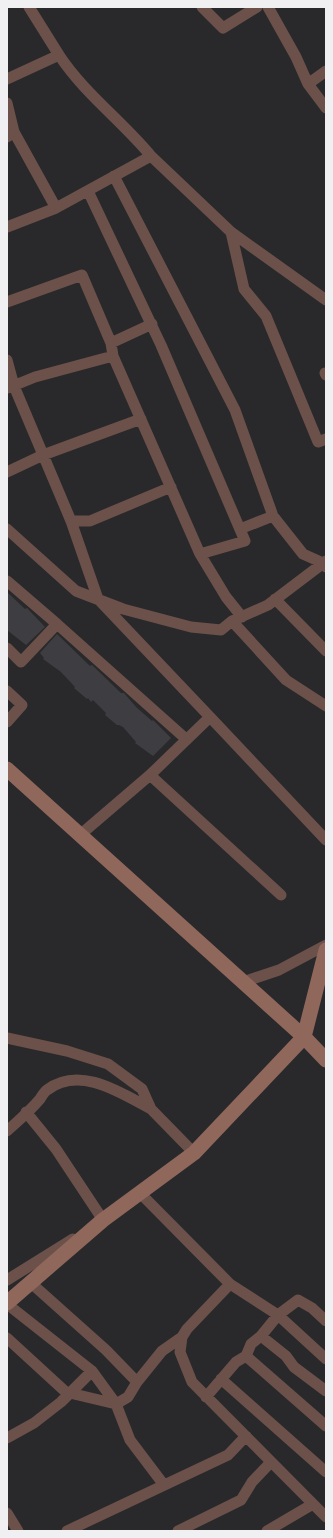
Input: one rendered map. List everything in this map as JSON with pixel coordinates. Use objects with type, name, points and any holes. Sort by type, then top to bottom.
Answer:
[{"type":"street","points":[[29,7],[72,74],[133,135],[151,156],[231,232],[326,300]]},
{"type":"street","points":[[202,7],[224,28],[257,7]]},
{"type":"street","points":[[268,7],[296,57],[308,84],[326,108]]},
{"type":"street","points":[[7,79],[59,55]]},
{"type":"street","points":[[308,84],[326,71]]},
{"type":"street","points":[[7,103],[11,134],[56,208]]},
{"type":"street","points":[[7,227],[56,208],[151,156]]},
{"type":"street","points":[[114,176],[235,410],[273,516],[303,554],[325,564]]},
{"type":"street","points":[[88,191],[152,324],[245,541],[200,554]]},
{"type":"street","points":[[231,232],[244,289],[266,316],[318,442],[326,439]]},
{"type":"street","points":[[7,302],[82,275],[111,343],[113,356],[200,554],[226,597],[237,619],[286,680],[326,706]]},
{"type":"street","points":[[111,343],[152,324]]},
{"type":"street","points":[[10,387],[35,377],[113,356]]},
{"type":"street","points":[[7,360],[10,387],[43,455],[71,521],[98,599],[326,840]]},
{"type":"street","points":[[7,472],[43,455],[141,419]]},
{"type":"street","points":[[71,521],[90,521],[171,487]]},
{"type":"street","points":[[240,528],[273,516]]},
{"type":"street","points":[[7,529],[76,590],[124,609],[190,627],[221,630],[237,619],[268,606],[275,599],[325,564]]},
{"type":"street","points":[[7,582],[57,624],[186,739]]},
{"type":"street","points":[[275,599],[326,651]]},
{"type":"street","points":[[7,648],[22,662],[57,624]]},
{"type":"street","points":[[7,691],[22,705],[7,722]]},
{"type":"street","points":[[80,835],[150,775],[210,717]]},
{"type":"street","points":[[7,769],[304,1037],[326,1060]]},
{"type":"street","points":[[150,775],[281,895]]},
{"type":"street","points":[[242,982],[280,970],[326,945]]},
{"type":"street","points":[[7,1280],[103,1220],[194,1153],[304,1037],[326,950]]},
{"type":"street","points":[[7,1038],[67,1051],[108,1064],[142,1089],[151,1109]]},
{"type":"street","points":[[7,1131],[46,1090],[63,1081],[83,1081],[103,1084],[151,1109],[194,1153]]},
{"type":"street","points":[[26,1112],[56,1149],[103,1220]]},
{"type":"street","points":[[140,1193],[230,1284],[278,1315],[326,1358]]},
{"type":"street","points":[[103,1220],[7,1304],[92,1372],[116,1404],[130,1440],[164,1485]]},
{"type":"street","points":[[31,1283],[106,1350],[137,1382]]},
{"type":"street","points":[[7,1338],[71,1394],[116,1404],[128,1397],[137,1382],[162,1351],[182,1337],[187,1329],[230,1284]]},
{"type":"street","points":[[206,1397],[236,1362],[246,1356],[251,1344],[261,1336],[278,1315],[298,1300],[312,1308],[326,1321]]},
{"type":"street","points":[[261,1336],[286,1356],[294,1367],[326,1391]]},
{"type":"street","points":[[182,1337],[180,1352],[192,1382],[326,1517]]},
{"type":"street","points":[[246,1356],[326,1426]]},
{"type":"street","points":[[7,1438],[34,1423],[71,1394],[92,1372]]},
{"type":"street","points":[[221,1379],[326,1472]]},
{"type":"street","points":[[67,1531],[228,1455],[246,1436]]},
{"type":"street","points":[[178,1531],[241,1500],[252,1482],[271,1462]]},
{"type":"street","points":[[267,1531],[313,1504]]},
{"type":"street","points":[[7,1513],[18,1531]]},
{"type":"building","points":[[7,592],[25,609],[27,608],[45,627],[26,645],[7,630]]},
{"type":"building","points":[[57,634],[90,666],[92,665],[121,693],[124,693],[136,707],[152,721],[153,720],[171,738],[153,756],[135,743],[136,742],[123,727],[117,725],[105,715],[106,713],[93,700],[91,702],[88,698],[87,699],[74,688],[75,687],[61,672],[43,659],[44,658],[40,653]]}]
